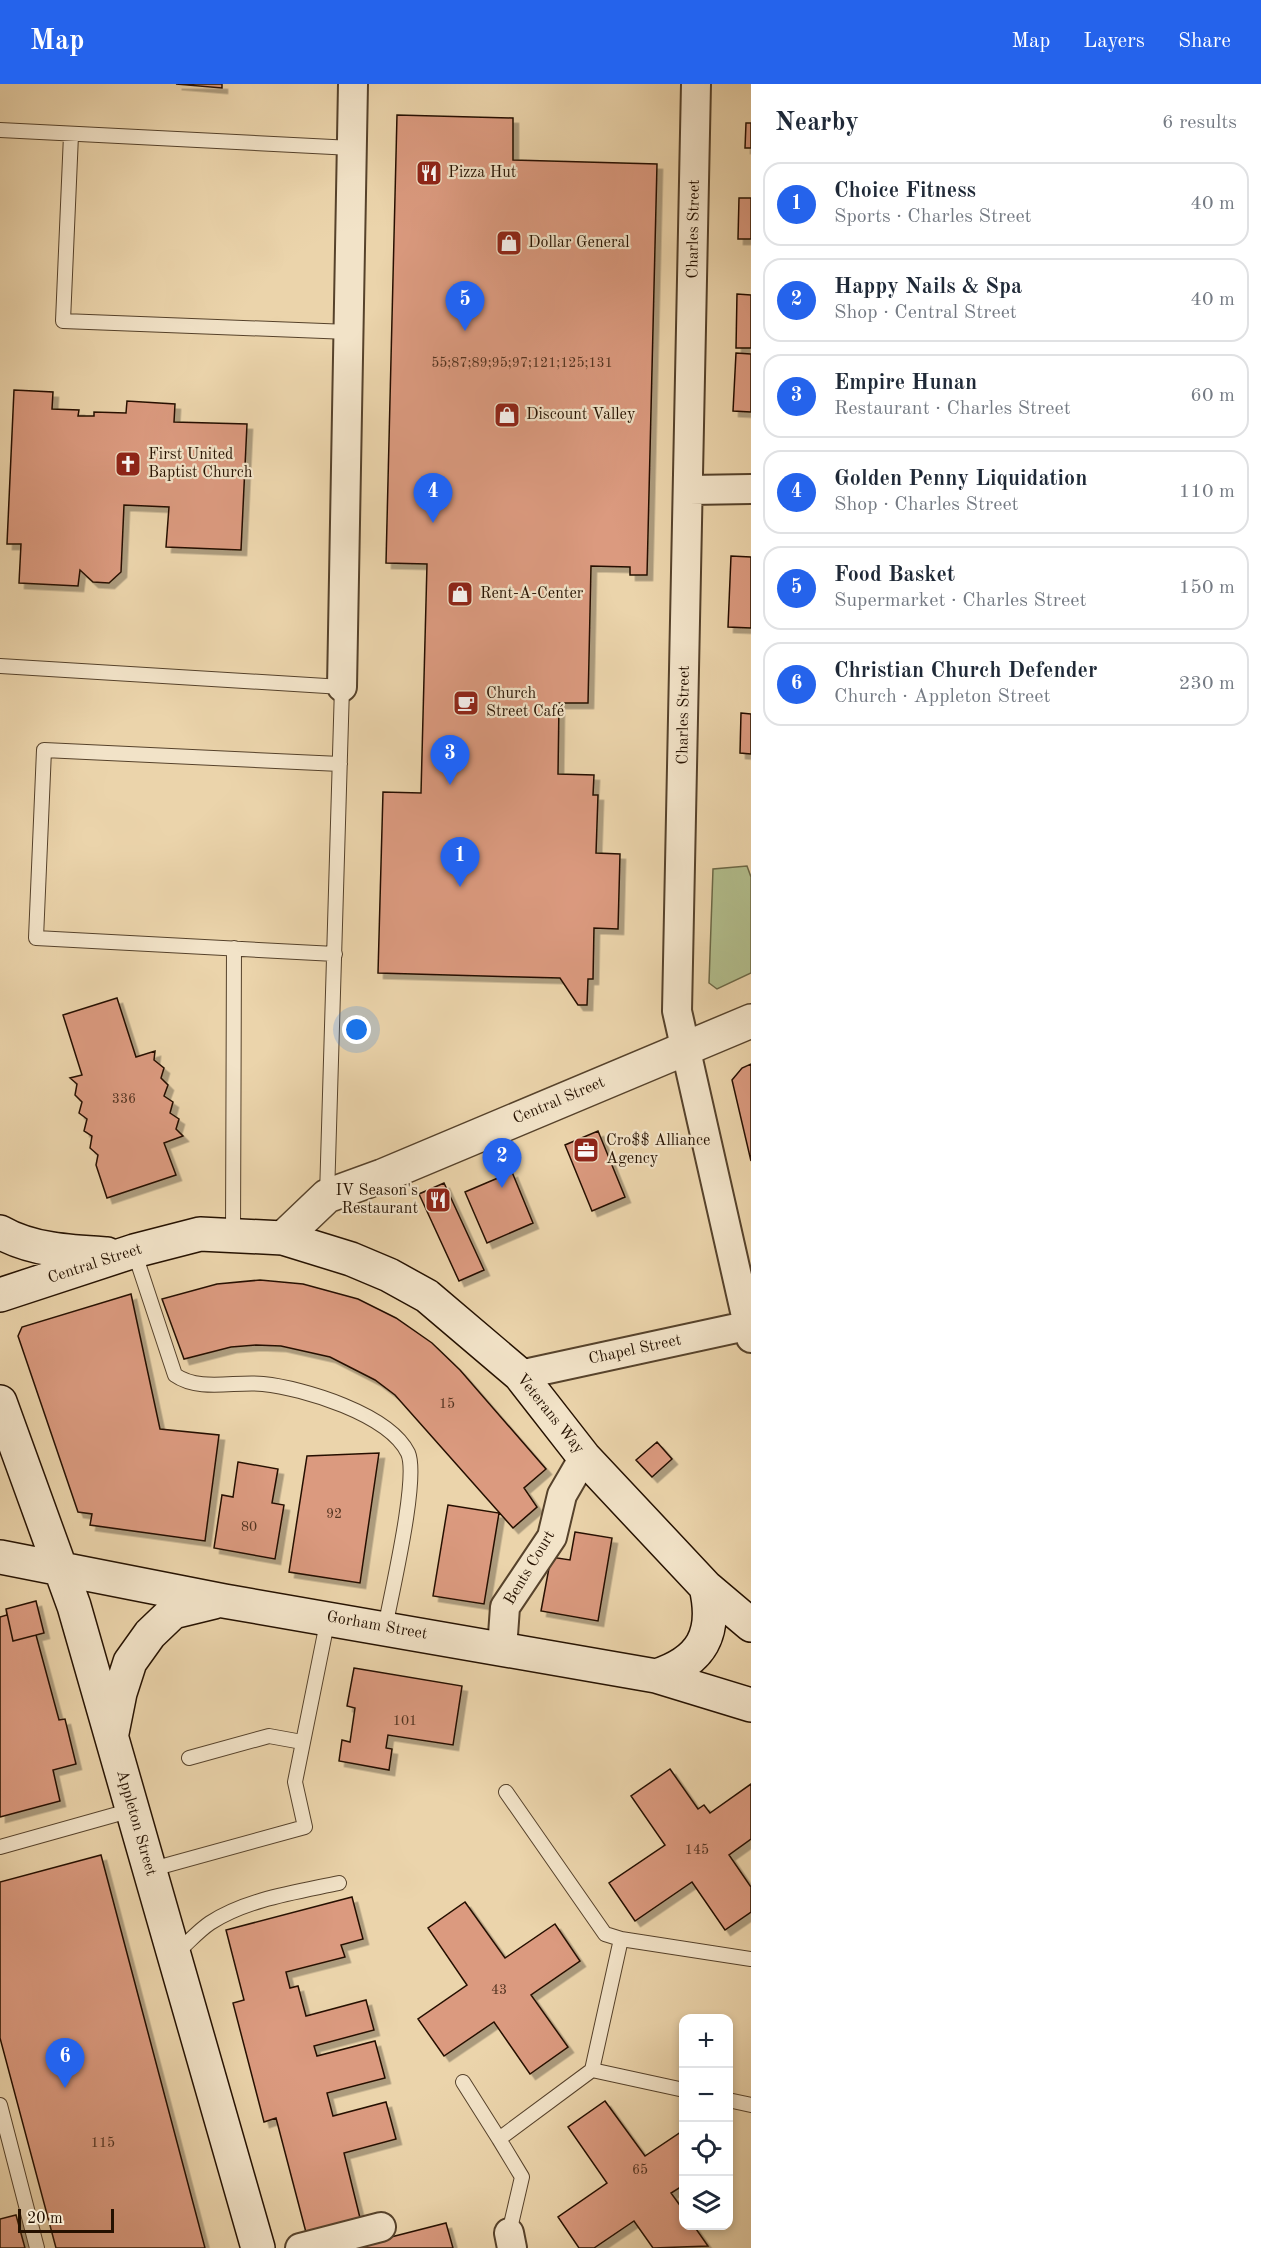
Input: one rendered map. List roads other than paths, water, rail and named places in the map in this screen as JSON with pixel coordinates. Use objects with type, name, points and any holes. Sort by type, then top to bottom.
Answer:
[{"type":"main road","name":"Central Street","points":[[0,1295],[129,1253],[200,1234],[283,1238],[327,1196],[382,1176],[751,1021]]},
{"type":"main road","points":[[0,1232],[15,1240],[67,1251],[129,1253]]},
{"type":"main road","name":"Veterans Way","points":[[283,1238],[351,1258],[427,1296],[520,1375],[584,1457],[706,1587],[751,1624]]},
{"type":"main road","name":"Appleton Street","points":[[0,1402],[63,1571],[258,2248]]},
{"type":"main road","name":"Gorham Street","points":[[0,1557],[225,1601],[656,1676],[751,1705]]},
{"type":"main road","points":[[656,1676],[678,1669],[696,1654],[707,1633],[711,1610],[706,1587]]},
{"type":"main road","points":[[111,1738],[120,1693],[130,1662],[150,1634],[173,1612],[196,1605],[225,1601]]},
{"type":"street","points":[[342,687],[353,84]]},
{"type":"street","name":"Charles Street","points":[[696,84],[690,490],[677,1011],[750,1330]]},
{"type":"street","points":[[690,490],[751,489]]},
{"type":"street","name":"Chapel Street","points":[[520,1375],[750,1330]]},
{"type":"street","name":"Bents Court","points":[[502,1649],[505,1607],[552,1537],[562,1495],[584,1457]]},
{"type":"street","points":[[300,2248],[381,2227]]},
{"type":"lane","points":[[0,130],[352,148]]},
{"type":"lane","points":[[71,135],[63,321],[349,332]]},
{"type":"lane","points":[[0,666],[342,687],[327,1196]]},
{"type":"lane","points":[[335,954],[36,938],[44,750],[340,764]]},
{"type":"lane","points":[[233,1234],[234,948]]},
{"type":"lane","points":[[129,1253],[175,1375],[187,1383],[263,1384],[298,1390],[342,1405],[376,1422],[397,1438],[408,1454],[411,1482],[385,1628]]},
{"type":"lane","points":[[149,1870],[305,1827],[295,1782],[328,1618]]},
{"type":"lane","points":[[189,1758],[269,1736],[302,1742]]},
{"type":"lane","points":[[506,1792],[605,1934],[621,1939],[751,1959]]},
{"type":"lane","points":[[0,1847],[132,1810]]},
{"type":"lane","points":[[174,1955],[209,1924],[230,1912],[285,1895],[339,1883]]},
{"type":"lane","points":[[499,2139],[592,2070],[621,1939]]},
{"type":"lane","points":[[592,2070],[679,2089]]},
{"type":"lane","points":[[463,2082],[522,2177],[511,2241]]},
{"type":"lane","points":[[733,2101],[751,2105]]},
{"type":"lane","points":[[0,2105],[37,2248]]},
{"type":"place","name":"Pizza Hut","points":[[429,173]]},
{"type":"place","name":"Dollar General","points":[[509,243]]},
{"type":"place","name":"Food Basket","points":[[465,331]]},
{"type":"place","name":"Discount Valley","points":[[507,415]]},
{"type":"place","name":"First United Baptist Church","points":[[128,464]]},
{"type":"place","name":"Golden Penny Liquidation","points":[[433,523]]},
{"type":"place","name":"Rent-A-Center","points":[[460,594]]},
{"type":"place","name":"Church Street Café","points":[[466,703]]},
{"type":"place","name":"Empire Hunan","points":[[450,785]]},
{"type":"place","name":"Choice Fitness","points":[[460,887]]},
{"type":"place","name":"Cro$$ Alliance Agency","points":[[586,1150]]},
{"type":"place","name":"Happy Nails & Spa","points":[[502,1188]]},
{"type":"place","name":"IV Season's Restaurant","points":[[438,1200]]},
{"type":"place","name":"Christian Church Defender","points":[[65,2088]]}]
